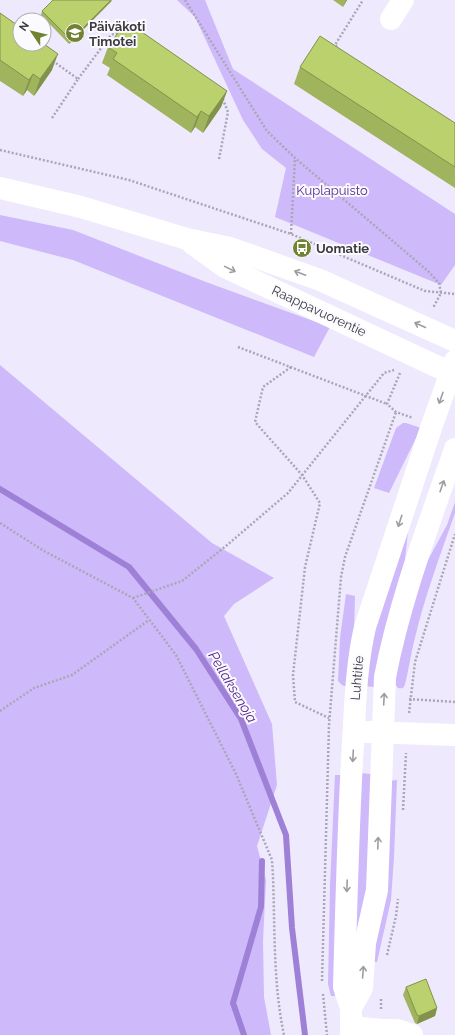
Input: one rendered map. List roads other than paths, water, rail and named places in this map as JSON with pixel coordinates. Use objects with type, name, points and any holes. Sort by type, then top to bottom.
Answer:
[{"type":"street","points":[[391,19],[403,0]]},
{"type":"street","name":"Raappavuorentie","points":[[0,188],[81,207],[187,239],[230,248],[293,270],[327,284],[455,341]]},
{"type":"street","name":"Raappavuorentie","points":[[187,239],[225,266],[453,370]]},
{"type":"street","name":"Luhtitie","points":[[351,1024],[344,987],[356,674],[359,652],[365,627],[453,370]]},
{"type":"street","points":[[412,1035],[397,1030],[381,1030],[351,1024],[362,988],[365,943],[377,890],[385,677],[391,646],[411,576],[455,449]]},
{"type":"street","points":[[354,732],[455,735]]},
{"type":"waterway","name":"Pellaksenoja","points":[[0,489],[129,567],[196,649],[241,719],[286,835],[292,928],[305,1035]]},
{"type":"waterway","name":"Pellaksenoja","points":[[244,1035],[233,1003],[261,907],[262,861]]},
{"type":"place","name":"Päiväkoti Timotei","points":[[75,33]]},
{"type":"place","name":"Uomatie","points":[[302,248]]},
{"type":"park label","name":"Kuplapuisto","points":[[332,190]]}]
